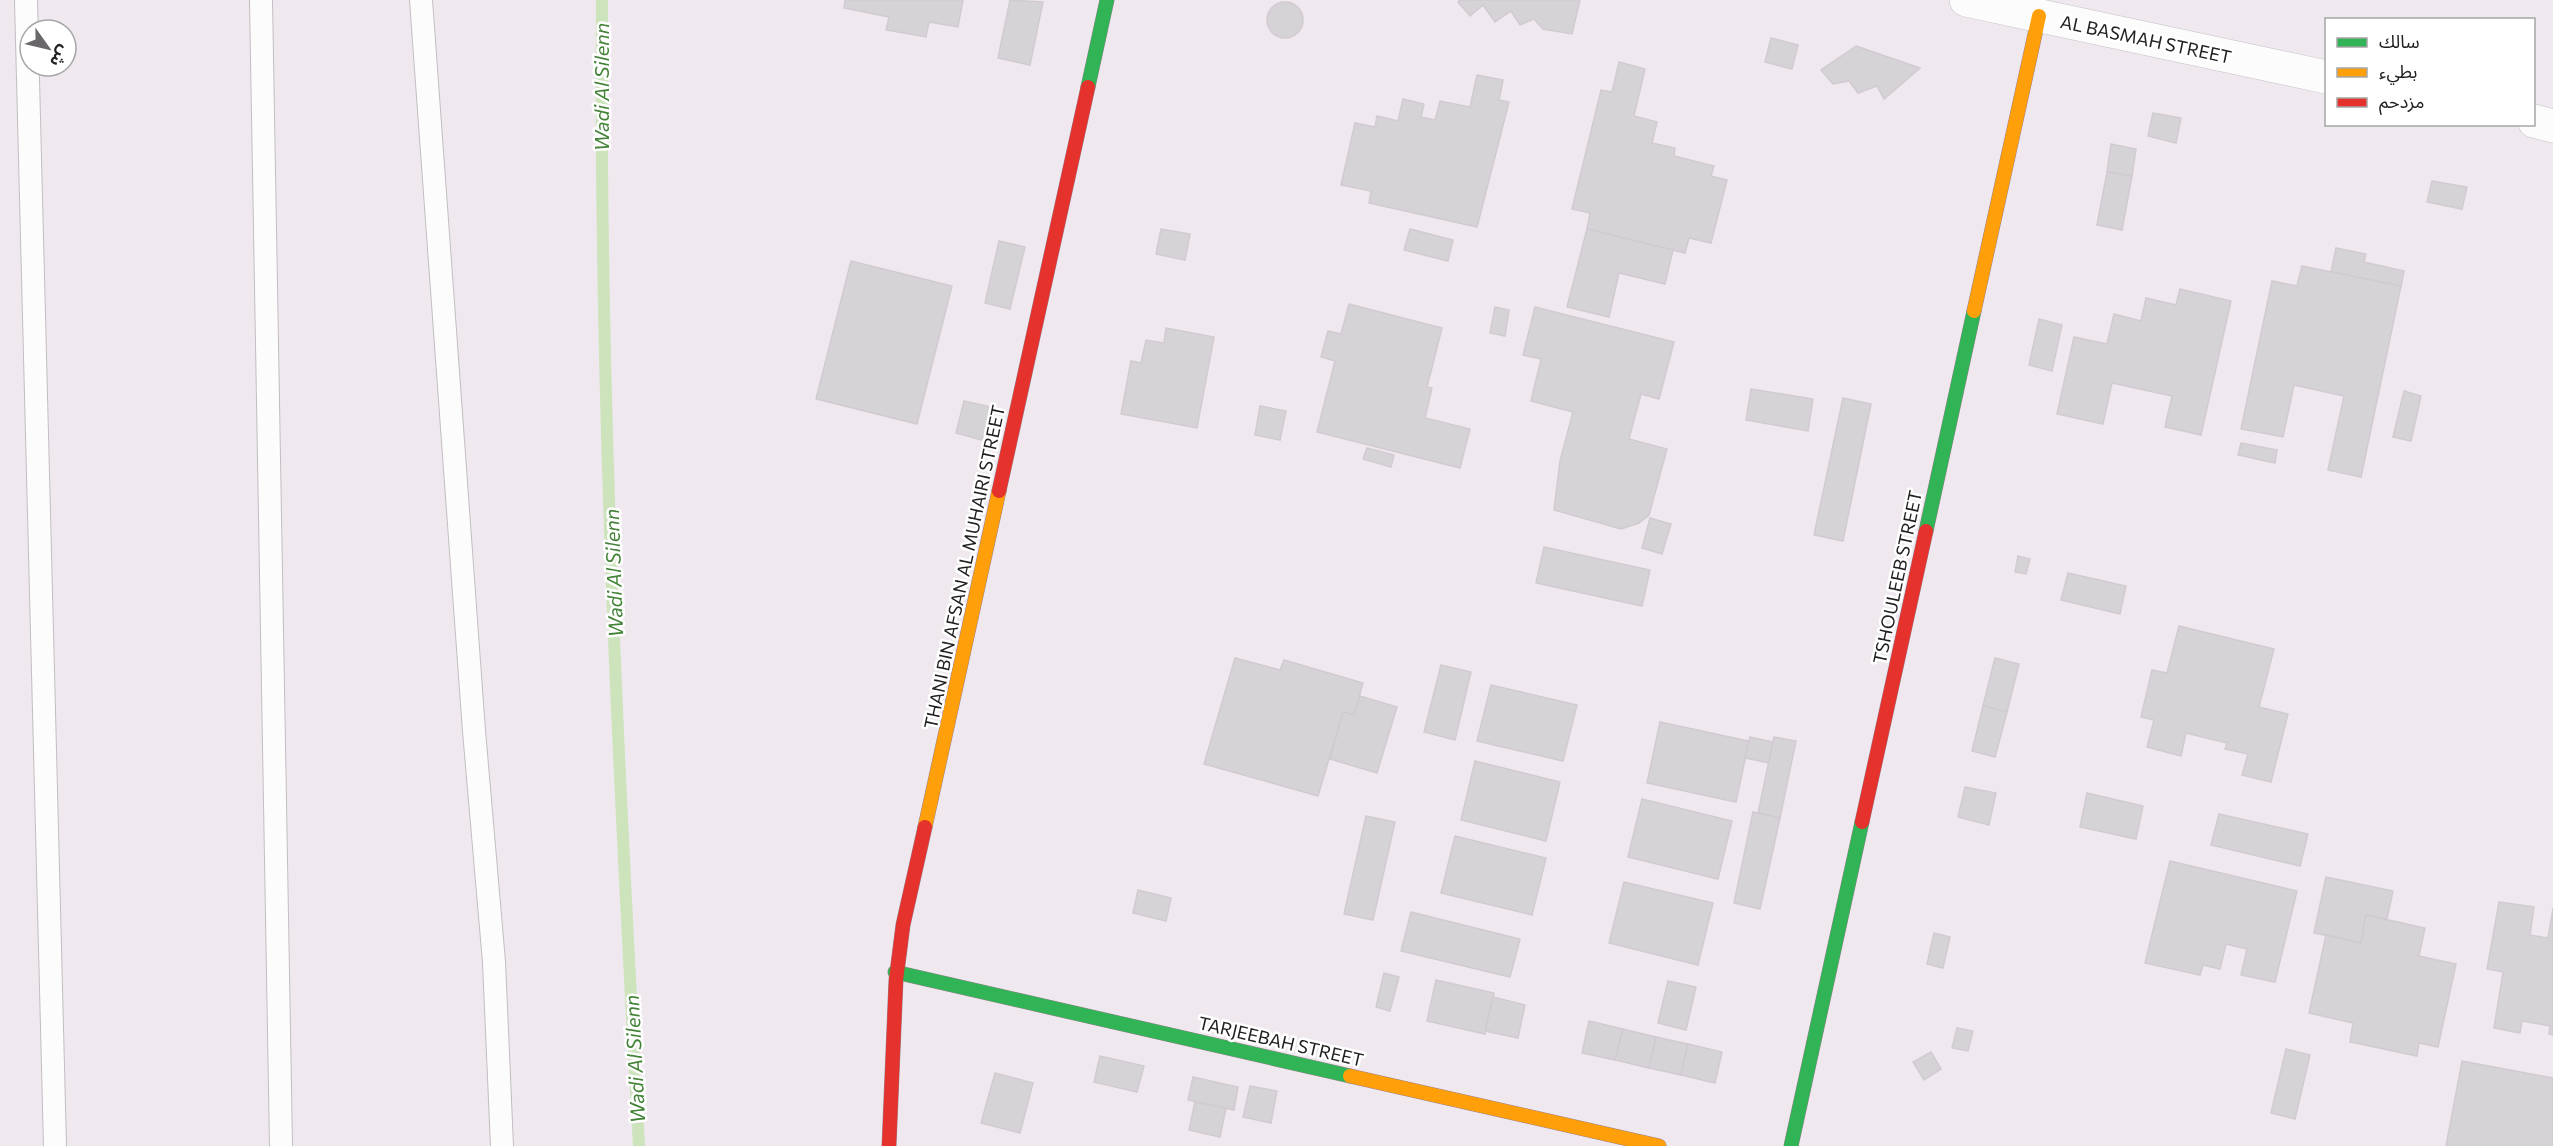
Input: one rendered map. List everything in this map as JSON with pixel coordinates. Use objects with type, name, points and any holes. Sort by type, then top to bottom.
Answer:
[{"type":"street","name":"THANI BIN AFSAN AL MUHAIRI STREET","points":[[890,1146],[890,1024],[895,972],[903,925],[1107,0]]},
{"type":"street","name":"AL BASMAH STREET","points":[[1966,0],[2325,77]]},
{"type":"street","name":"TSHOULEEB STREET","points":[[1791,1146],[2039,16]]},
{"type":"street","points":[[2535,122],[2553,126]]},
{"type":"street","name":"TARJEEBAH STREET","points":[[895,972],[1659,1146]]},
{"type":"lane","points":[[26,0],[55,1146]]},
{"type":"lane","points":[[261,0],[281,1146]]},
{"type":"lane","points":[[422,0],[473,719],[494,963],[502,1146]]},
{"type":"building","points":[[845,0],[963,0],[958,27],[929,22],[926,37],[886,30],[889,17],[844,8]]},
{"type":"building","points":[[1010,0],[1043,2],[1030,65],[998,58]]},
{"type":"building","points":[[1460,0],[1580,0],[1572,34],[1543,29],[1534,19],[1520,25],[1511,11],[1495,22],[1483,5],[1470,16],[1458,2]]},
{"type":"building","points":[[1285,2],[1298,7],[1303,20],[1298,33],[1285,38],[1272,33],[1267,20],[1272,7]]},
{"type":"building","points":[[1771,38],[1798,45],[1792,69],[1765,62]]},
{"type":"building","points":[[1856,46],[1920,68],[1884,99],[1877,86],[1858,93],[1849,81],[1833,84],[1821,70]]},
{"type":"building","points":[[1619,62],[1645,69],[1634,116],[1657,122],[1652,143],[1675,148],[1674,156],[1714,166],[1711,176],[1727,180],[1711,243],[1689,238],[1685,253],[1587,229],[1590,213],[1572,209],[1601,90],[1612,92]]},
{"type":"building","points":[[1477,75],[1503,80],[1499,100],[1509,102],[1477,227],[1369,203],[1371,191],[1341,185],[1355,123],[1375,127],[1377,116],[1398,121],[1403,99],[1424,104],[1421,117],[1435,120],[1440,101],[1470,107]]},
{"type":"building","points":[[2153,113],[2181,118],[2176,143],[2148,136]]},
{"type":"building","points":[[2111,144],[2136,149],[2132,176],[2107,172]]},
{"type":"building","points":[[2107,172],[2132,176],[2122,230],[2097,225]]},
{"type":"building","points":[[2432,181],[2467,187],[2462,209],[2427,202]]},
{"type":"building","points":[[1161,229],[1190,234],[1185,260],[1156,254]]},
{"type":"building","points":[[1410,229],[1453,240],[1448,261],[1404,250]]},
{"type":"building","points":[[1587,229],[1673,250],[1665,284],[1619,273],[1609,317],[1567,307]]},
{"type":"building","points":[[999,241],[1025,247],[1010,309],[985,303]]},
{"type":"building","points":[[2336,248],[2366,254],[2364,262],[2404,271],[2401,286],[2331,272]]},
{"type":"building","points":[[851,261],[952,286],[917,424],[816,399]]},
{"type":"building","points":[[2302,266],[2401,286],[2361,477],[2328,470],[2344,396],[2294,385],[2283,437],[2241,429],[2272,281],[2297,286]]},
{"type":"building","points":[[2180,289],[2231,301],[2201,435],[2165,427],[2172,396],[2112,383],[2103,424],[2057,414],[2074,337],[2107,344],[2114,314],[2141,321],[2146,298],[2176,305]]},
{"type":"building","points":[[1349,304],[1442,328],[1427,387],[1432,388],[1425,418],[1470,429],[1460,468],[1317,432],[1335,361],[1321,357],[1328,331],[1341,334]]},
{"type":"building","points":[[1495,307],[1509,310],[1505,336],[1490,333]]},
{"type":"building","points":[[1535,307],[1674,342],[1659,399],[1641,394],[1629,439],[1667,449],[1649,515],[1639,523],[1621,529],[1554,510],[1560,461],[1573,412],[1531,401],[1541,359],[1523,355]]},
{"type":"building","points":[[2039,319],[2062,325],[2052,371],[2029,365]]},
{"type":"building","points":[[1166,328],[1214,337],[1197,428],[1121,414],[1131,361],[1141,363],[1146,340],[1164,343]]},
{"type":"building","points":[[1751,389],[1813,399],[1808,431],[1746,420]]},
{"type":"building","points":[[2404,391],[2421,396],[2411,441],[2393,437]]},
{"type":"building","points":[[1843,398],[1871,404],[1843,541],[1814,535]]},
{"type":"building","points":[[964,401],[991,407],[982,440],[956,433]]},
{"type":"building","points":[[1260,406],[1286,411],[1280,440],[1255,435]]},
{"type":"building","points":[[2241,443],[2277,450],[2275,463],[2238,455]]},
{"type":"building","points":[[1367,448],[1394,455],[1391,467],[1363,459]]},
{"type":"building","points":[[1650,518],[1671,524],[1662,554],[1642,548]]},
{"type":"building","points":[[1544,547],[1650,570],[1642,606],[1536,583]]},
{"type":"building","points":[[2018,556],[2030,559],[2026,574],[2015,572]]},
{"type":"building","points":[[2068,573],[2126,586],[2120,614],[2061,600]]},
{"type":"building","points":[[2179,626],[2274,649],[2259,707],[2288,714],[2271,782],[2242,775],[2248,754],[2225,749],[2227,743],[2186,733],[2181,756],[2147,747],[2154,720],[2141,717],[2152,670],[2167,673]]},
{"type":"building","points":[[1235,658],[1280,670],[1284,660],[1363,683],[1354,715],[1343,712],[1318,796],[1204,764]]},
{"type":"building","points":[[1995,658],[2019,664],[2007,712],[1983,706]]},
{"type":"building","points":[[1441,665],[1471,672],[1455,740],[1424,732]]},
{"type":"building","points":[[1491,685],[1577,705],[1563,761],[1477,741]]},
{"type":"building","points":[[1360,696],[1397,707],[1377,773],[1330,759],[1343,712],[1354,715]]},
{"type":"building","points":[[1983,706],[2007,712],[1995,757],[1972,751]]},
{"type":"building","points":[[1660,722],[1749,741],[1736,802],[1647,783]]},
{"type":"building","points":[[1750,737],[1773,742],[1769,763],[1745,758]]},
{"type":"building","points":[[1774,737],[1796,741],[1780,818],[1758,813]]},
{"type":"building","points":[[1475,761],[1560,782],[1546,841],[1461,820]]},
{"type":"building","points":[[1965,787],[1996,793],[1989,825],[1958,817]]},
{"type":"building","points":[[2087,793],[2143,806],[2136,839],[2080,827]]},
{"type":"building","points":[[1642,799],[1732,821],[1718,879],[1628,857]]},
{"type":"building","points":[[1753,812],[1780,818],[1760,909],[1734,903]]},
{"type":"building","points":[[2219,814],[2308,834],[2300,866],[2211,845]]},
{"type":"building","points":[[1366,816],[1395,822],[1373,920],[1344,914]]},
{"type":"building","points":[[1455,836],[1546,858],[1532,915],[1441,893]]},
{"type":"building","points":[[2170,861],[2297,891],[2275,982],[2241,975],[2247,949],[2226,944],[2220,969],[2203,965],[2200,975],[2145,963]]},
{"type":"building","points":[[2326,877],[2393,891],[2387,919],[2366,915],[2361,943],[2314,933]]},
{"type":"building","points":[[1624,882],[1713,903],[1698,965],[1609,943]]},
{"type":"building","points":[[1138,890],[1171,898],[1166,921],[1133,913]]},
{"type":"building","points":[[2499,902],[2534,907],[2530,935],[2548,938],[2553,908],[2553,1035],[2549,1034],[2550,1026],[2522,1021],[2520,1033],[2494,1028],[2503,972],[2487,969]]},
{"type":"building","points":[[1411,912],[1520,939],[1510,977],[1401,951]]},
{"type":"building","points":[[2366,915],[2425,928],[2419,956],[2456,964],[2438,1047],[2419,1043],[2417,1056],[2350,1042],[2353,1023],[2309,1013],[2326,935],[2361,943]]},
{"type":"building","points":[[1934,933],[1950,937],[1943,968],[1927,964]]},
{"type":"building","points":[[1384,973],[1399,977],[1390,1011],[1376,1007]]},
{"type":"building","points":[[1436,980],[1494,993],[1485,1034],[1427,1021]]},
{"type":"building","points":[[1668,981],[1696,987],[1686,1030],[1658,1023]]},
{"type":"building","points":[[1493,997],[1525,1005],[1518,1038],[1485,1031]]},
{"type":"building","points":[[1589,1021],[1623,1029],[1615,1060],[1582,1053]]},
{"type":"building","points":[[1957,1028],[1973,1031],[1968,1051],[1952,1048]]},
{"type":"building","points":[[1623,1029],[1656,1037],[1649,1068],[1615,1060]]},
{"type":"building","points":[[1656,1037],[1688,1044],[1681,1075],[1649,1068]]},
{"type":"building","points":[[1688,1044],[1722,1052],[1715,1083],[1681,1075]]},
{"type":"building","points":[[2286,1049],[2310,1055],[2295,1119],[2271,1113]]},
{"type":"building","points":[[1931,1052],[1941,1069],[1924,1080],[1913,1062]]},
{"type":"building","points":[[1100,1056],[1144,1066],[1137,1092],[1094,1082]]},
{"type":"building","points":[[2462,1061],[2553,1078],[2553,1146],[2446,1146]]},
{"type":"building","points":[[995,1073],[1033,1083],[1020,1133],[981,1123]]},
{"type":"building","points":[[1193,1077],[1238,1087],[1234,1110],[1188,1100]]},
{"type":"building","points":[[1250,1086],[1277,1091],[1271,1123],[1243,1117]]},
{"type":"building","points":[[1195,1102],[1226,1108],[1220,1137],[1189,1130]]},
{"type":"waterway","name":"Wadi Al Silenn","points":[[602,0],[607,430],[617,717],[639,1146]]},
{"type":"traffic: fast","points":[[1088,87],[1107,0]]},
{"type":"traffic: fast","points":[[1926,531],[1974,311]]},
{"type":"traffic: fast","points":[[1791,1146],[1862,822]]},
{"type":"traffic: fast","points":[[895,972],[1350,1076]]},
{"type":"traffic: slow","points":[[1974,311],[2039,16]]},
{"type":"traffic: slow","points":[[925,827],[999,491]]},
{"type":"traffic: slow","points":[[1350,1076],[1659,1146]]},
{"type":"traffic: jam","points":[[999,491],[1088,87]]},
{"type":"traffic: jam","points":[[1862,822],[1926,531]]},
{"type":"traffic: jam","points":[[889,1146],[896,980],[903,925],[925,827]]}]
